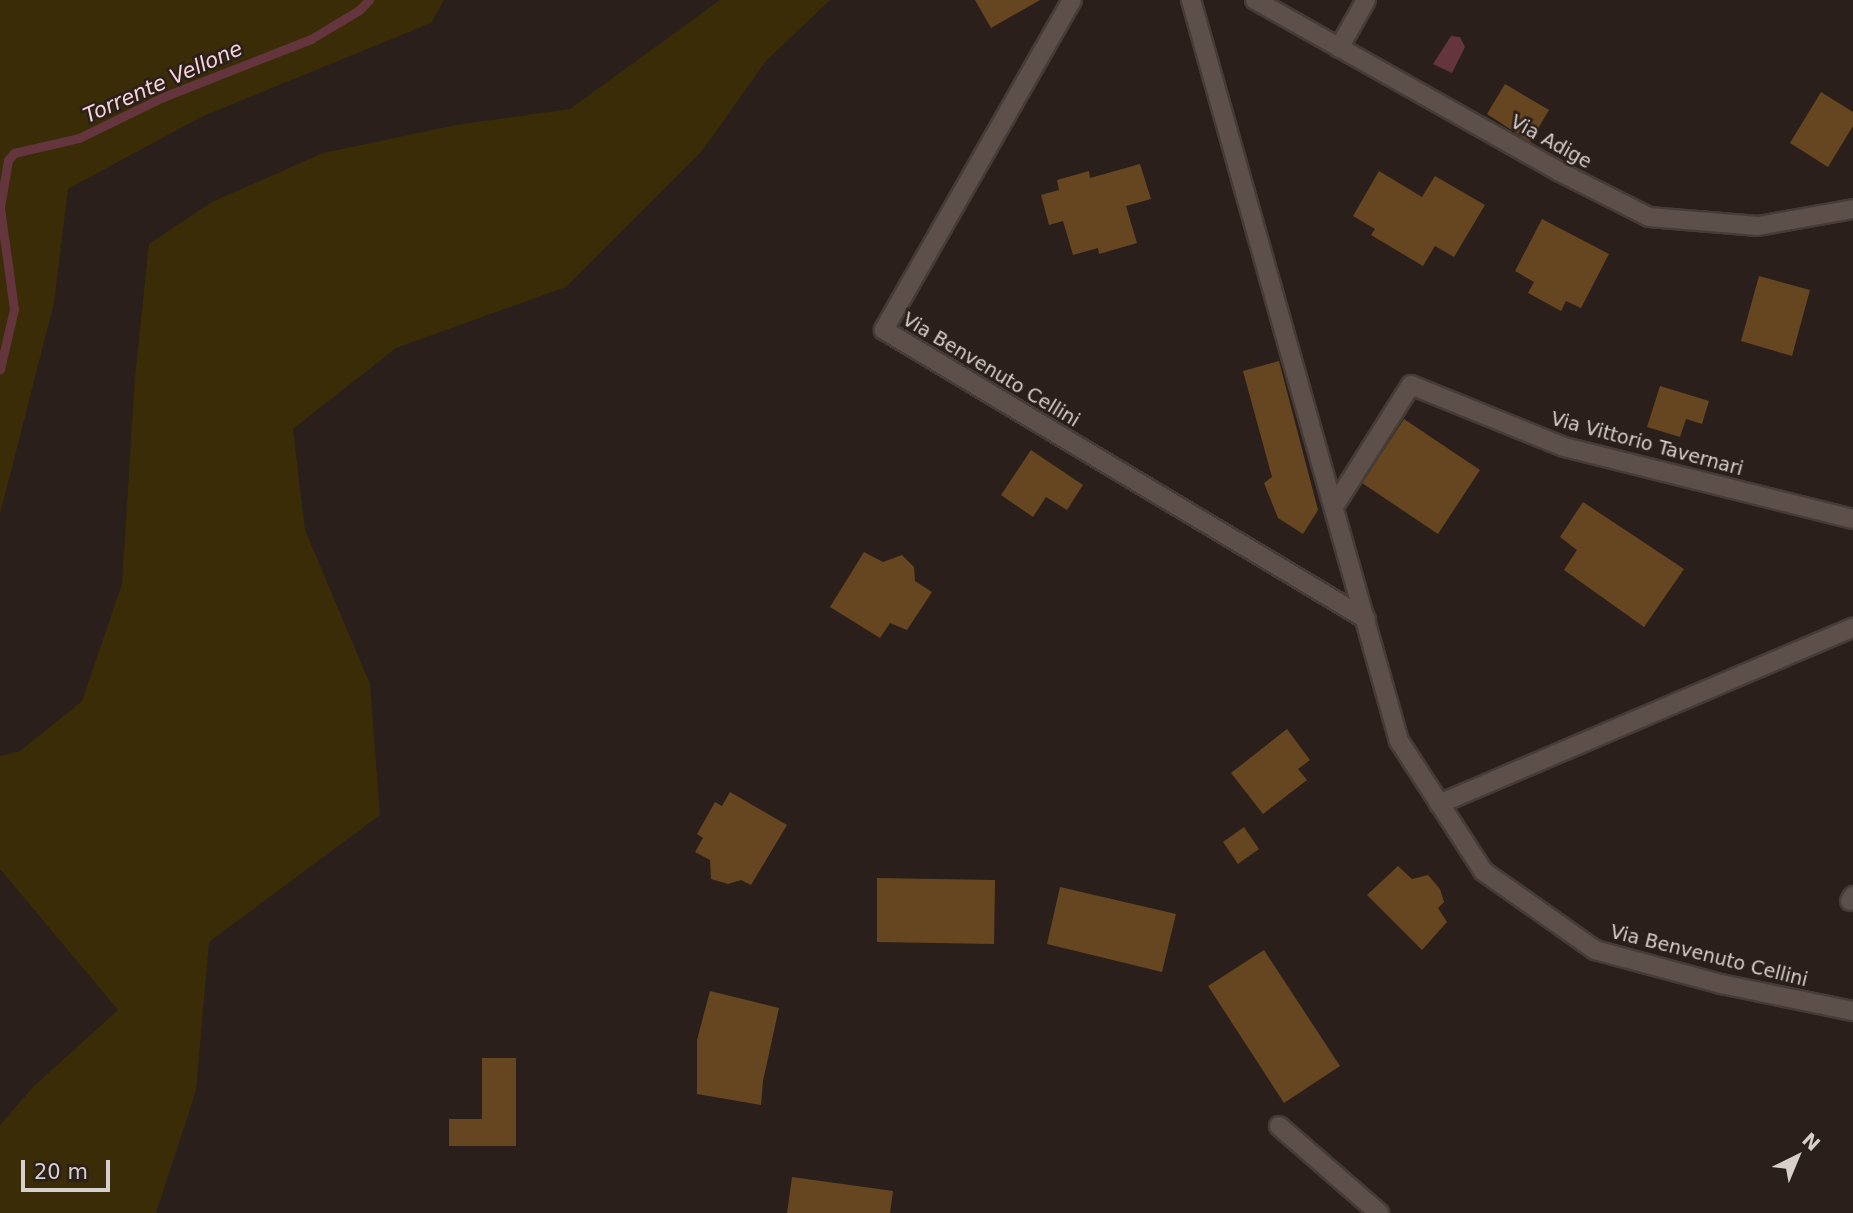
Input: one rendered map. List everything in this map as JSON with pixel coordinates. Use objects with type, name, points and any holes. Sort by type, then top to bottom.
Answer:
[{"type":"street","name":"Via Benvenuto Cellini","points":[[1072,0],[884,330],[1366,619]]},
{"type":"street","name":"Via Benvenuto Cellini","points":[[1191,0],[1335,505],[1399,741],[1439,804],[1483,871],[1595,950],[1721,984],[1853,1011]]},
{"type":"street","name":"Via Adige","points":[[1255,0],[1558,172],[1649,217],[1758,226],[1853,209]]},
{"type":"street","points":[[1339,48],[1366,0]]},
{"type":"street","name":"Via Vittorio Tavernari","points":[[1335,505],[1411,385],[1564,447],[1853,519]]},
{"type":"street","points":[[1439,804],[1853,627]]},
{"type":"street","points":[[1279,1126],[1379,1213]]},
{"type":"shaded area","points":[[0,0],[444,0],[431,23],[201,117],[68,189],[54,303],[0,514]]},
{"type":"shaded area","points":[[720,0],[830,0],[766,61],[702,151],[566,287],[396,348],[293,429],[305,530],[370,684],[380,815],[209,942],[196,1091],[156,1213],[0,1213],[0,1125],[34,1086],[118,1010],[0,869],[0,756],[20,751],[82,701],[122,584],[135,376],[149,244],[212,202],[323,153],[456,125],[570,109]]},
{"type":"shaded area","points":[[1451,36],[1460,37],[1465,47],[1452,73],[1433,64]]},
{"type":"building","points":[[975,0],[1040,0],[991,28]]},
{"type":"building","points":[[1505,84],[1549,110],[1530,142],[1487,114]]},
{"type":"building","points":[[1821,92],[1853,112],[1853,126],[1828,167],[1790,143]]},
{"type":"building","points":[[1140,164],[1151,199],[1126,206],[1137,243],[1099,254],[1098,248],[1073,255],[1063,221],[1049,225],[1041,195],[1059,190],[1057,180],[1089,171],[1090,178]]},
{"type":"building","points":[[1379,171],[1422,197],[1435,176],[1485,205],[1454,257],[1435,246],[1423,266],[1371,235],[1375,229],[1353,216]]},
{"type":"building","points":[[1542,219],[1609,254],[1581,308],[1566,301],[1561,311],[1528,293],[1534,282],[1515,271]]},
{"type":"building","points":[[1759,276],[1810,290],[1792,356],[1741,341]]},
{"type":"building","points":[[1279,361],[1318,510],[1303,534],[1278,518],[1264,483],[1272,477],[1243,371]]},
{"type":"building","points":[[1660,386],[1709,401],[1702,424],[1686,419],[1680,437],[1647,427]]},
{"type":"building","points":[[1404,419],[1480,470],[1438,534],[1362,483]]},
{"type":"building","points":[[1031,450],[1083,485],[1067,510],[1046,497],[1033,517],[1001,495]]},
{"type":"building","points":[[1583,502],[1684,569],[1644,627],[1564,570],[1577,550],[1560,537]]},
{"type":"building","points":[[864,552],[883,562],[902,555],[914,567],[915,581],[932,592],[907,630],[890,623],[880,638],[830,607]]},
{"type":"building","points":[[1287,729],[1310,760],[1298,769],[1307,780],[1263,814],[1231,773]]},
{"type":"building","points":[[730,792],[787,825],[751,885],[741,880],[728,884],[711,879],[710,860],[695,852],[703,838],[697,834],[715,802],[722,806]]},
{"type":"building","points":[[1244,827],[1259,849],[1238,864],[1223,842]]},
{"type":"building","points":[[1398,866],[1412,879],[1428,875],[1440,889],[1444,902],[1438,908],[1447,922],[1422,950],[1367,895]]},
{"type":"building","points":[[877,878],[995,880],[994,944],[877,942]]},
{"type":"building","points":[[1060,887],[1176,914],[1162,972],[1047,944]]},
{"type":"building","points":[[1264,950],[1340,1066],[1284,1103],[1208,986]]},
{"type":"building","points":[[710,991],[779,1008],[763,1081],[761,1105],[697,1094],[697,1040]]},
{"type":"building","points":[[482,1058],[516,1058],[516,1146],[449,1146],[449,1119],[482,1119]]},
{"type":"building","points":[[792,1177],[893,1191],[890,1213],[787,1213]]},
{"type":"waterway","name":"Torrente Vellone","points":[[0,207],[8,160],[14,153],[79,138],[163,97],[311,39],[359,10],[369,0]]},
{"type":"waterway","name":"Torrente Vellone","points":[[0,208],[14,309],[0,369]]}]
